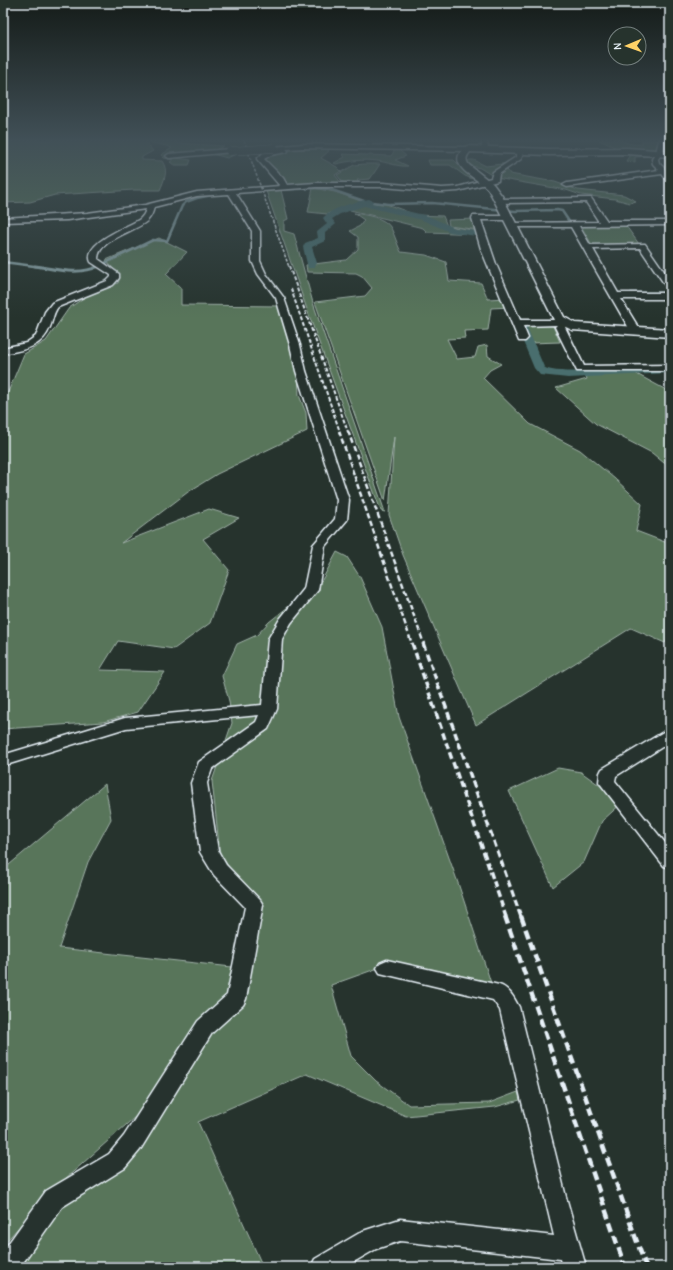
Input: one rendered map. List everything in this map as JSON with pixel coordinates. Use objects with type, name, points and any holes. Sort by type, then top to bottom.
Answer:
[{"type":"street","points":[[3,220],[25,218],[63,219],[170,202],[176,199]]},
{"type":"street","points":[[3,1266],[9,1262],[54,1199],[117,1161],[132,1143],[205,1027],[236,999],[254,905],[220,870],[209,852],[199,783],[205,766],[263,725],[269,709],[275,639],[285,622],[311,590],[319,545],[341,520],[343,500],[280,298],[262,274],[256,261],[256,231],[237,199]]},
{"type":"street","points":[[605,224],[588,200],[499,201],[559,319],[572,326],[670,333]]},
{"type":"street","points":[[3,351],[23,347],[36,342],[43,335],[50,310],[55,304],[110,283],[115,278],[115,274],[94,260],[93,257],[95,252],[115,234],[143,221],[150,210],[151,205]]},
{"type":"street","points":[[522,339],[523,338],[517,323],[484,244],[476,218],[574,224],[670,223]]},
{"type":"street","points":[[574,224],[635,330]]},
{"type":"street","points":[[588,247],[642,246],[670,286]]},
{"type":"street","points":[[615,296],[670,296]]},
{"type":"street","points":[[517,323],[563,322]]},
{"type":"street","points":[[563,322],[560,327],[581,369],[670,368]]},
{"type":"street","points":[[3,761],[125,723],[269,709]]},
{"type":"street","points":[[670,735],[608,773],[607,782],[670,861]]},
{"type":"street","points":[[323,1267],[371,1239],[400,1230],[572,1258],[555,1197],[510,1007],[499,993],[387,968]]},
{"type":"green space","points":[[3,199],[40,199],[30,202],[3,203]]},
{"type":"green space","points":[[269,199],[283,199],[288,219],[284,221],[284,231],[294,234],[313,303],[385,512],[381,511],[310,318]]},
{"type":"green space","points":[[311,199],[356,199],[364,202],[327,214],[308,212]]},
{"type":"green space","points":[[616,199],[633,199],[636,201],[630,203]]},
{"type":"green space","points":[[384,203],[416,215],[443,216],[447,226],[479,231],[480,234],[427,232],[423,228],[350,210],[365,204]]},
{"type":"green space","points":[[354,213],[374,217],[388,224],[401,252],[426,255],[446,262],[449,281],[481,283],[488,299],[505,298],[510,307],[491,308],[488,330],[464,331],[465,338],[447,339],[457,359],[475,357],[478,347],[487,345],[488,356],[501,364],[490,370],[483,378],[530,424],[580,450],[642,504],[636,531],[670,544],[670,636],[665,643],[631,628],[476,725],[403,555],[389,515],[394,437],[385,501],[315,302],[365,296],[372,288],[362,276],[356,273],[307,272],[306,265],[346,260],[358,249],[358,237],[350,231],[360,226],[364,220]]},
{"type":"green space","points":[[475,219],[479,230],[449,226],[448,220]]},
{"type":"green space","points":[[581,226],[626,226],[639,244],[592,245]]},
{"type":"green space","points":[[159,238],[187,252],[166,274],[181,288],[181,305],[282,306],[297,351],[299,395],[306,413],[307,431],[217,474],[188,492],[121,543],[209,509],[239,518],[203,539],[229,570],[210,623],[174,649],[118,641],[100,670],[165,672],[138,712],[103,722],[3,729],[3,397],[8,392],[24,354],[46,341],[69,308],[88,295],[118,283],[120,277],[106,260]]},
{"type":"green space","points":[[524,324],[552,324],[560,342],[531,343]]},
{"type":"green space","points":[[631,371],[670,392],[670,468],[652,453],[596,424],[556,388],[587,379],[584,372]]},
{"type":"green space","points":[[337,552],[347,557],[360,577],[382,627],[399,717],[458,883],[493,989],[395,962],[331,985],[351,1056],[376,1081],[409,1105],[489,1103],[518,1092],[520,1100],[495,1107],[406,1116],[307,1074],[198,1122],[263,1267],[17,1267],[63,1207],[116,1174],[148,1133],[180,1077],[47,1195],[3,1245],[3,870],[105,784],[111,819],[88,862],[59,948],[232,967],[254,905],[220,854],[212,781],[232,723],[229,701],[222,676],[237,644],[257,635],[269,622],[322,580]]},
{"type":"green space","points":[[558,768],[581,772],[623,802],[602,821],[584,862],[553,887],[509,791]]},
{"type":"waterway","points":[[97,267],[153,240],[167,241],[182,206],[186,202],[194,199]]},
{"type":"waterway","points":[[359,199],[388,204],[432,203],[515,211],[557,210],[562,211],[572,226]]},
{"type":"waterway","points":[[363,203],[369,201]]},
{"type":"waterway","points":[[311,266],[312,263],[307,247],[308,245],[322,239],[321,232],[332,224],[327,218],[337,212],[363,203]]},
{"type":"waterway","points":[[363,203],[425,218],[453,230],[479,234],[484,238],[489,249]]},
{"type":"waterway","points":[[3,262],[38,266]]},
{"type":"waterway","points":[[38,266],[42,267]]},
{"type":"waterway","points":[[38,266],[67,271],[84,271],[99,266]]},
{"type":"waterway","points":[[596,269],[606,287]]},
{"type":"waterway","points":[[631,293],[670,293]]},
{"type":"waterway","points":[[519,320],[539,368],[544,373],[568,375],[670,370]]},
{"type":"railway","points":[[265,199],[289,267]]},
{"type":"railway","points":[[289,266],[348,432]]},
{"type":"railway","points":[[291,289],[340,432]]},
{"type":"railway","points":[[339,431],[412,644]]},
{"type":"railway","points":[[348,431],[424,644]]},
{"type":"railway","points":[[412,643],[506,917]]},
{"type":"railway","points":[[423,643],[521,917]]},
{"type":"railway","points":[[505,916],[625,1267]]},
{"type":"railway","points":[[521,916],[646,1267]]}]
